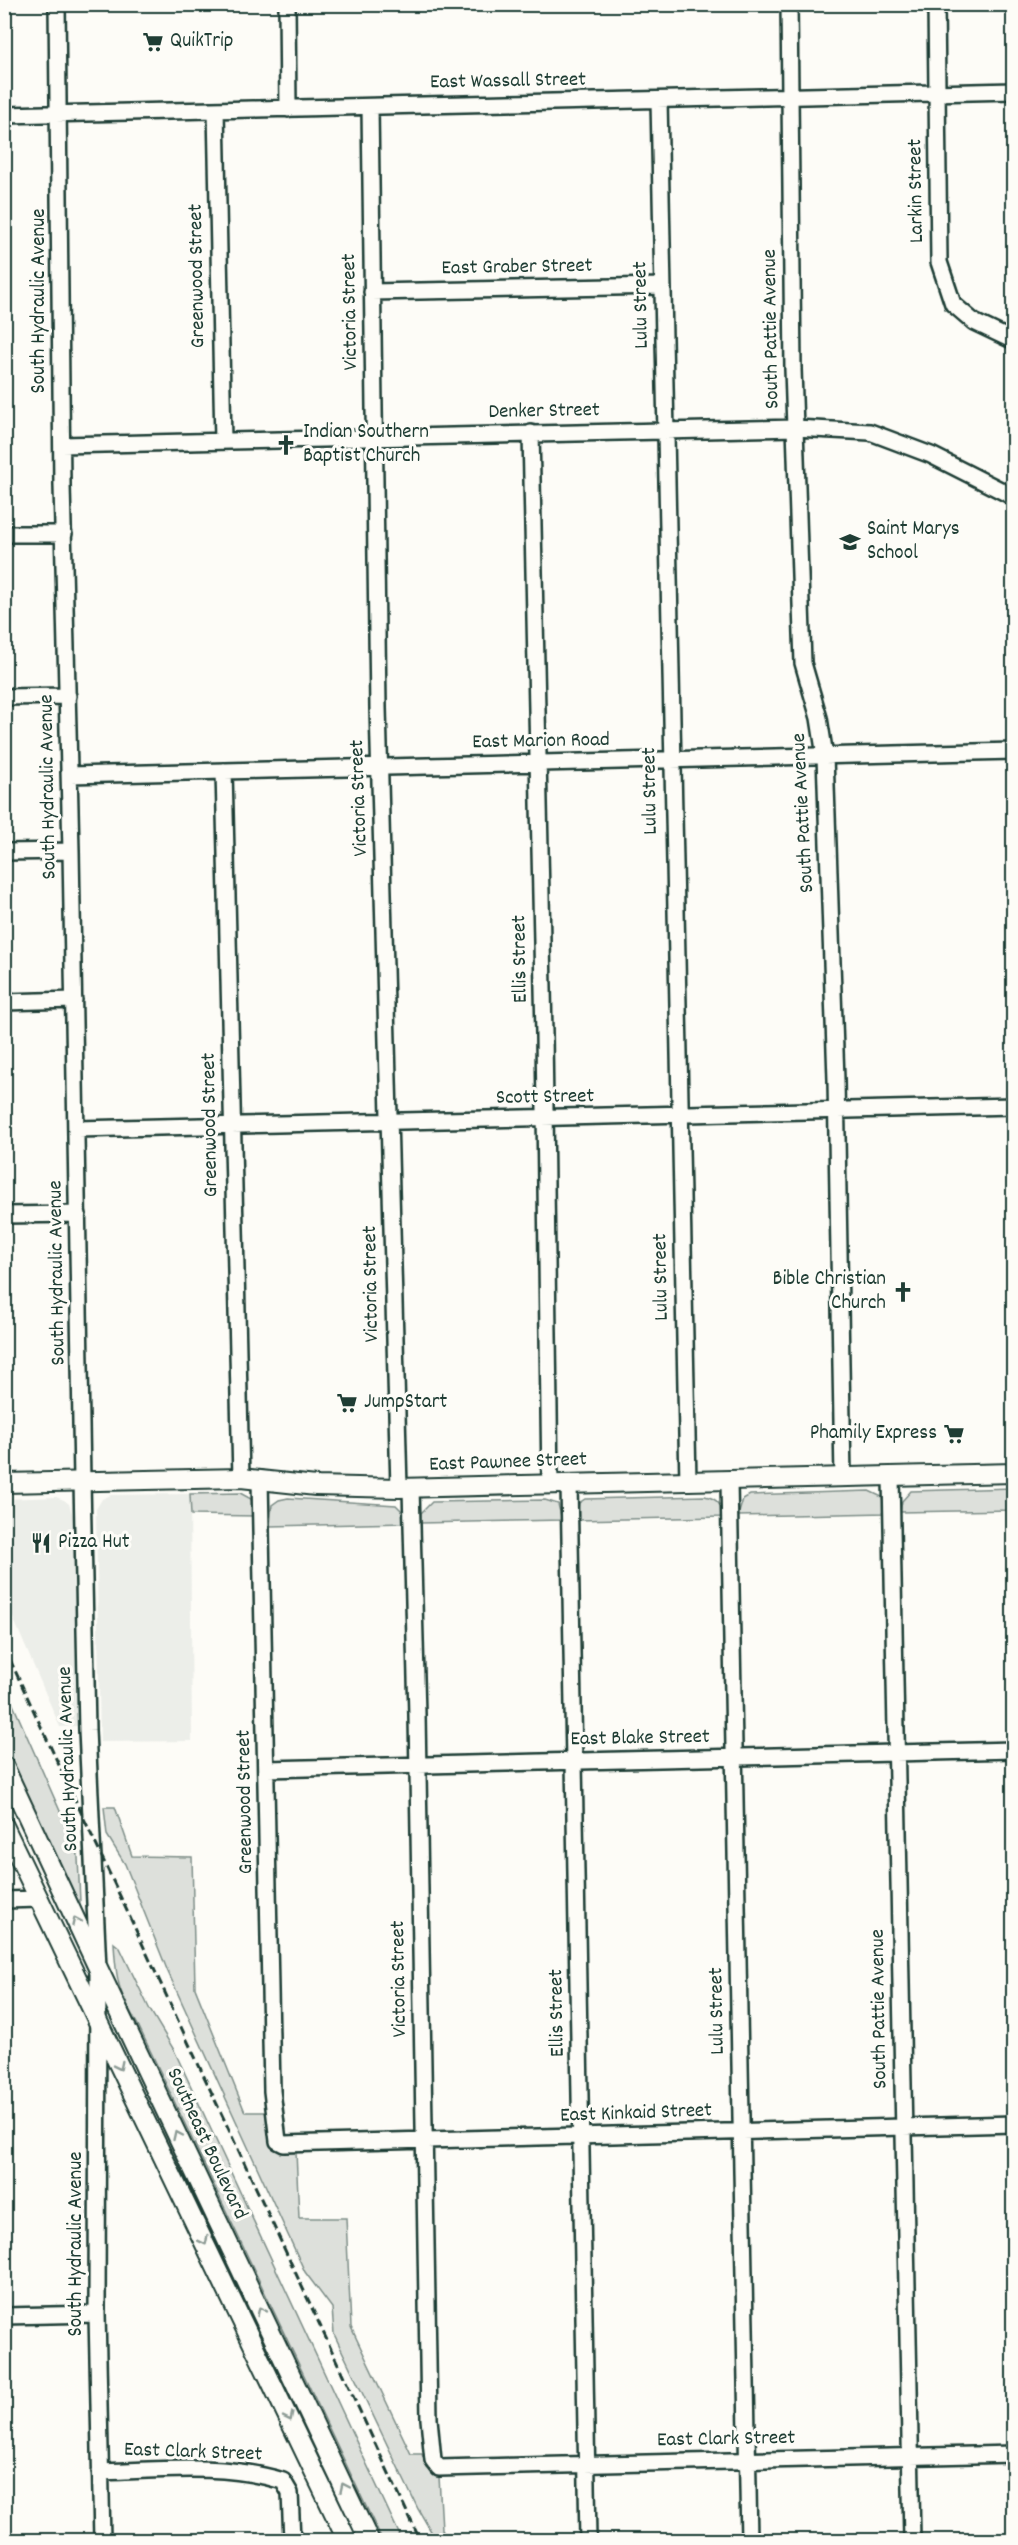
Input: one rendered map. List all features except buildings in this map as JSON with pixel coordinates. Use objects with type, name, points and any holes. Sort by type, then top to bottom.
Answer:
[{"type":"main road","name":"East Pawnee Street","points":[[4,1484],[82,1480],[241,1478],[316,1486],[405,1488],[729,1482],[1014,1473]]},
{"type":"main road","name":"Southeast Boulevard","points":[[4,1766],[369,2541]]},
{"type":"main road","name":"Southeast Boulevard","points":[[4,1826],[347,2541]]},
{"type":"street","name":"South Hydraulic Avenue","points":[[57,4],[62,445],[87,1730],[98,1968],[97,2314],[102,2541]]},
{"type":"street","points":[[287,4],[288,109]]},
{"type":"street","name":"South Pattie Avenue","points":[[789,4],[795,428],[803,663],[819,718],[825,756],[836,1111],[843,1478]]},
{"type":"street","name":"Larkin Street","points":[[936,4],[939,262],[953,304],[974,322],[1014,341]]},
{"type":"street","name":"East Wassall Street","points":[[4,115],[1014,91]]},
{"type":"street","name":"Lulu Street","points":[[659,100],[678,1115],[688,1482]]},
{"type":"street","name":"Victoria Street","points":[[370,107],[380,767],[389,1122],[418,1765],[429,2419],[433,2460],[439,2468]]},
{"type":"street","name":"Greenwood Street","points":[[216,110],[223,441]]},
{"type":"street","name":"East Graber Street","points":[[372,292],[662,286]]},
{"type":"street","name":"Denker Street","points":[[62,445],[665,430],[795,428],[870,432],[931,455],[1014,497]]},
{"type":"street","name":"Ellis Street","points":[[531,433],[550,1485]]},
{"type":"street","points":[[4,534],[64,534]]},
{"type":"street","points":[[4,697],[68,696]]},
{"type":"street","name":"East Marion Road","points":[[70,775],[1014,751]]},
{"type":"street","name":"Greenwood Street","points":[[224,771],[241,1478]]},
{"type":"street","points":[[4,852],[71,851]]},
{"type":"street","points":[[4,1002],[74,1000]]},
{"type":"street","name":"Scott Street","points":[[77,1129],[1014,1106]]},
{"type":"street","points":[[4,1215],[78,1214]]},
{"type":"street","name":"South Pattie Avenue","points":[[891,1477],[912,2541]]},
{"type":"street","name":"Greenwood Street","points":[[260,1479],[272,2079],[275,2124]]},
{"type":"street","name":"Lulu Street","points":[[729,1482],[749,2541]]},
{"type":"street","name":"Ellis Street","points":[[569,1484],[588,2541]]},
{"type":"street","name":"East Blake Street","points":[[267,1769],[1014,1750]]},
{"type":"street","points":[[4,1900],[40,1899]]},
{"type":"street","name":"East Kinkaid Street","points":[[275,2124],[278,2141],[284,2144],[1014,2124]]},
{"type":"street","points":[[4,2316],[97,2314]]},
{"type":"street","name":"East Clark Street","points":[[439,2468],[1014,2454]]},
{"type":"street","name":"East Clark Street","points":[[100,2472],[177,2469],[254,2472],[283,2481],[290,2493],[292,2541]]},
{"type":"shaded area","points":[[1013,1488],[1013,1510],[900,1512],[902,1501],[911,1491]]},
{"type":"shaded area","points":[[869,1491],[882,1497],[886,1513],[738,1516],[743,1499],[750,1495]]},
{"type":"shaded area","points":[[240,1493],[251,1499],[256,1516],[191,1515],[190,1494]]},
{"type":"shaded area","points":[[190,1494],[192,1741],[100,1742],[96,1509],[102,1499],[111,1495]]},
{"type":"shaded area","points":[[705,1496],[718,1503],[723,1517],[576,1520],[579,1503],[585,1499]]},
{"type":"shaded area","points":[[56,1497],[69,1504],[74,1519],[78,1726],[60,1727],[5,1599],[5,1499]]},
{"type":"shaded area","points":[[288,1498],[396,1505],[404,1513],[406,1523],[270,1526],[272,1505]]},
{"type":"shaded area","points":[[545,1500],[558,1504],[562,1520],[420,1523],[421,1513],[432,1502]]},
{"type":"shaded area","points":[[4,1684],[71,1836],[77,1836],[80,1902],[78,1906],[75,1905],[5,1752]]},
{"type":"shaded area","points":[[104,1807],[115,1807],[132,1856],[192,1857],[195,1988],[245,2112],[266,2112],[271,2140],[280,2147],[296,2152],[299,2218],[346,2218],[351,2327],[411,2454],[422,2454],[427,2468],[439,2477],[442,2529],[446,2540],[436,2540],[418,2509],[334,2334],[332,2308],[305,2272],[168,1972],[125,1864],[107,1835]]},
{"type":"shaded area","points":[[114,1943],[120,1948],[150,2010],[174,2050],[402,2540],[382,2540],[127,2005],[118,1978]]},
{"type":"railway","points":[[4,1647],[420,2540]]},
{"type":"place","name":"QuikTrip","points":[[153,42]]},
{"type":"place","name":"Indian Southern Baptist Church","points":[[286,445]]},
{"type":"place","name":"Saint Marys School","points":[[850,542]]},
{"type":"place","name":"Bible Christian Church","points":[[903,1292]]},
{"type":"place","name":"JumpStart","points":[[347,1403]]},
{"type":"place","name":"Phamily Express","points":[[954,1434]]},
{"type":"place","name":"Pizza Hut","points":[[41,1543]]}]
